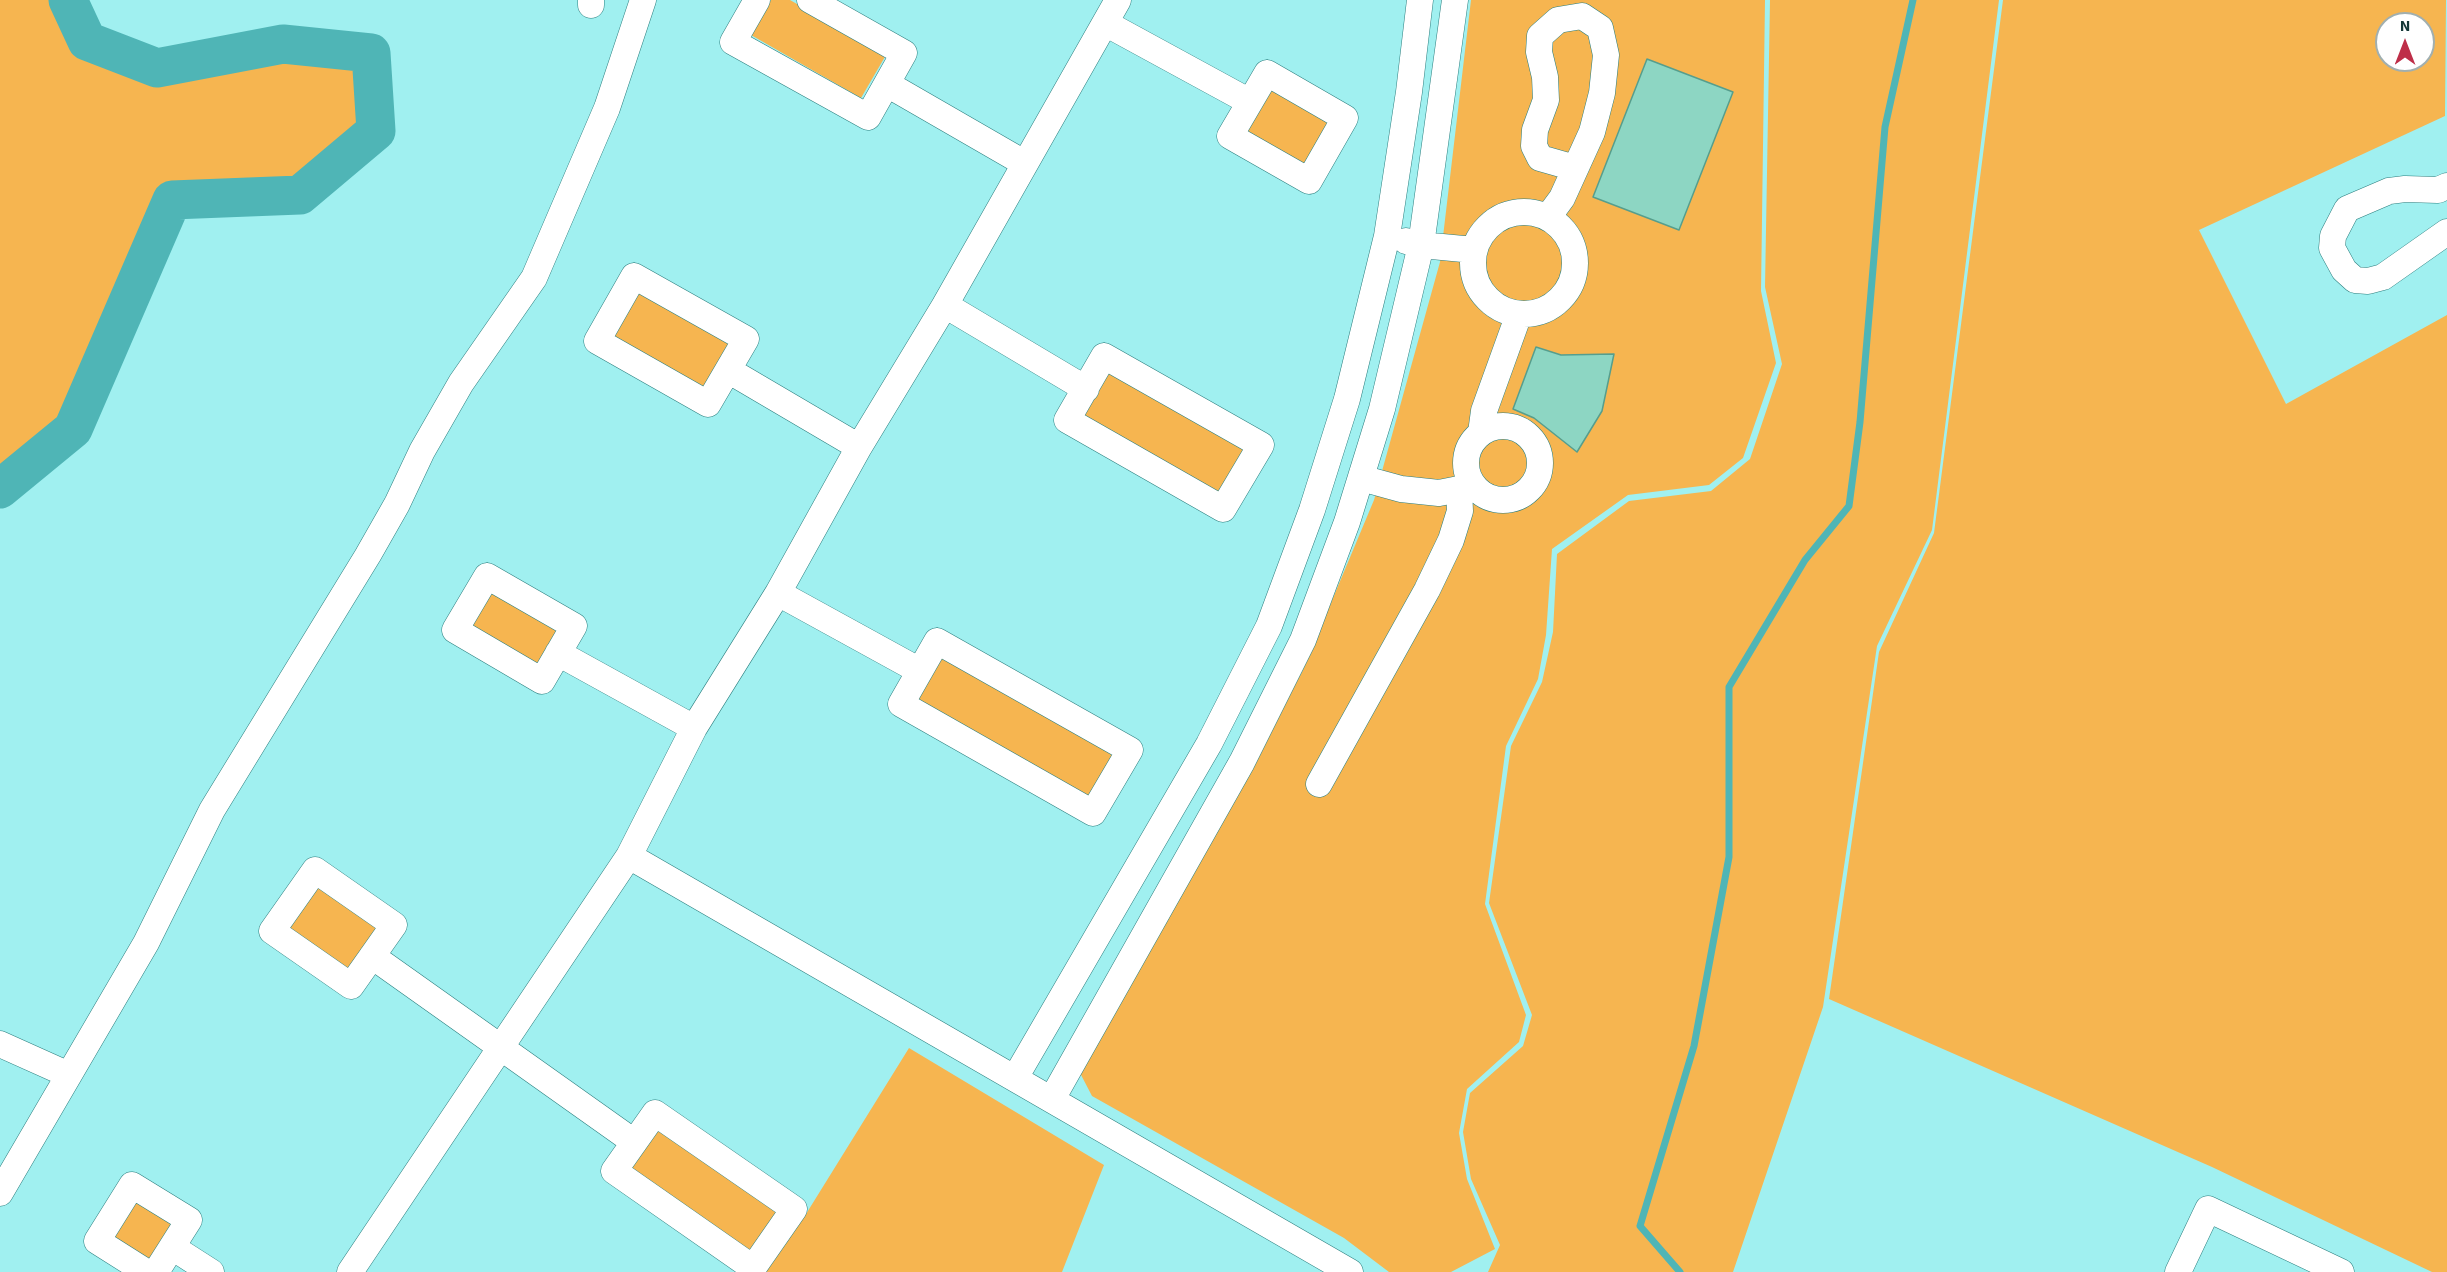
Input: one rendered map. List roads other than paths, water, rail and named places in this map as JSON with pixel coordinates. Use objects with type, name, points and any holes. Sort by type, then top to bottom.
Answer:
[{"type":"street","points":[[0,1193],[146,943],[212,810],[368,555],[397,504],[422,451],[461,383],[534,279],[607,108],[643,0]]},
{"type":"street","points":[[757,0],[733,42],[868,117],[904,53],[810,0]]},
{"type":"street","points":[[350,1272],[629,856],[694,728],[777,593],[859,447],[945,305],[1118,0]]},
{"type":"street","points":[[1014,1078],[1209,744],[1269,626],[1312,510],[1347,399],[1387,236],[1409,92],[1420,0]]},
{"type":"street","points":[[1052,1100],[1242,762],[1303,640],[1347,522],[1382,409],[1421,245],[1455,0]]},
{"type":"street","points":[[1548,217],[1562,198],[1592,132],[1602,93],[1606,55],[1600,28],[1582,16],[1558,20],[1540,36],[1539,52],[1545,77],[1546,100],[1535,130],[1534,146],[1540,158],[1575,168]]},
{"type":"street","points":[[1105,23],[1250,102]]},
{"type":"street","points":[[1267,73],[1345,118],[1309,181],[1230,136],[1250,102],[1267,73]]},
{"type":"street","points":[[887,84],[1024,163]]},
{"type":"street","points":[[1409,92],[1442,97]]},
{"type":"street","points":[[2447,186],[2438,190],[2389,191],[2347,209],[2333,236],[2332,248],[2344,270],[2355,280],[2368,281],[2383,278],[2447,232]]},
{"type":"street","points":[[1518,212],[1533,212],[1548,217],[1561,227],[1571,240],[1576,255],[1576,271],[1571,286],[1556,303],[1534,314],[1504,311],[1482,293],[1475,280],[1472,265],[1474,250],[1480,236],[1490,224],[1503,216],[1518,212]]},
{"type":"street","points":[[1387,236],[1421,245],[1474,250]]},
{"type":"street","points":[[634,276],[746,339],[728,370],[708,404],[597,341],[634,276]]},
{"type":"street","points":[[945,305],[1086,389]]},
{"type":"street","points":[[1481,433],[1484,411],[1519,314]]},
{"type":"street","points":[[1104,356],[1260,445],[1223,509],[1067,420],[1086,389],[1104,356]]},
{"type":"street","points":[[728,370],[859,447]]},
{"type":"street","points":[[1319,784],[1396,649],[1451,540],[1467,488],[1467,454],[1472,443],[1481,433],[1492,428],[1503,426],[1515,428],[1526,433],[1534,441],[1541,463],[1534,485],[1526,493],[1514,499],[1501,501],[1467,488],[1439,493],[1401,489],[1361,478]]},
{"type":"street","points":[[487,576],[574,626],[558,653],[542,681],[455,630],[487,576]]},
{"type":"street","points":[[777,593],[920,671]]},
{"type":"street","points":[[937,641],[1130,750],[1093,813],[901,704],[920,671],[937,641]]},
{"type":"street","points":[[558,653],[694,728]]},
{"type":"street","points":[[629,856],[1350,1272]]},
{"type":"street","points":[[315,870],[394,925],[372,956],[351,986],[272,931],[315,870]]},
{"type":"street","points":[[372,956],[634,1142]]},
{"type":"street","points":[[0,1044],[69,1075]]},
{"type":"street","points":[[655,1113],[794,1209],[753,1268],[614,1172],[634,1142],[655,1113]]},
{"type":"street","points":[[146,1272],[97,1241],[132,1185],[189,1220],[156,1272]]},
{"type":"street","points":[[2178,1272],[2208,1209],[2341,1272]]},
{"type":"street","points":[[172,1247],[212,1272]]},
{"type":"waterway","points":[[0,489],[73,429],[172,200],[300,195],[376,131],[371,53],[283,44],[157,68],[87,41],[68,0]]},
{"type":"waterway","points":[[1680,1272],[1640,1226],[1694,1046],[1729,857],[1729,687],[1805,560],[1849,506],[1860,422],[1885,127],[1913,0]]}]
